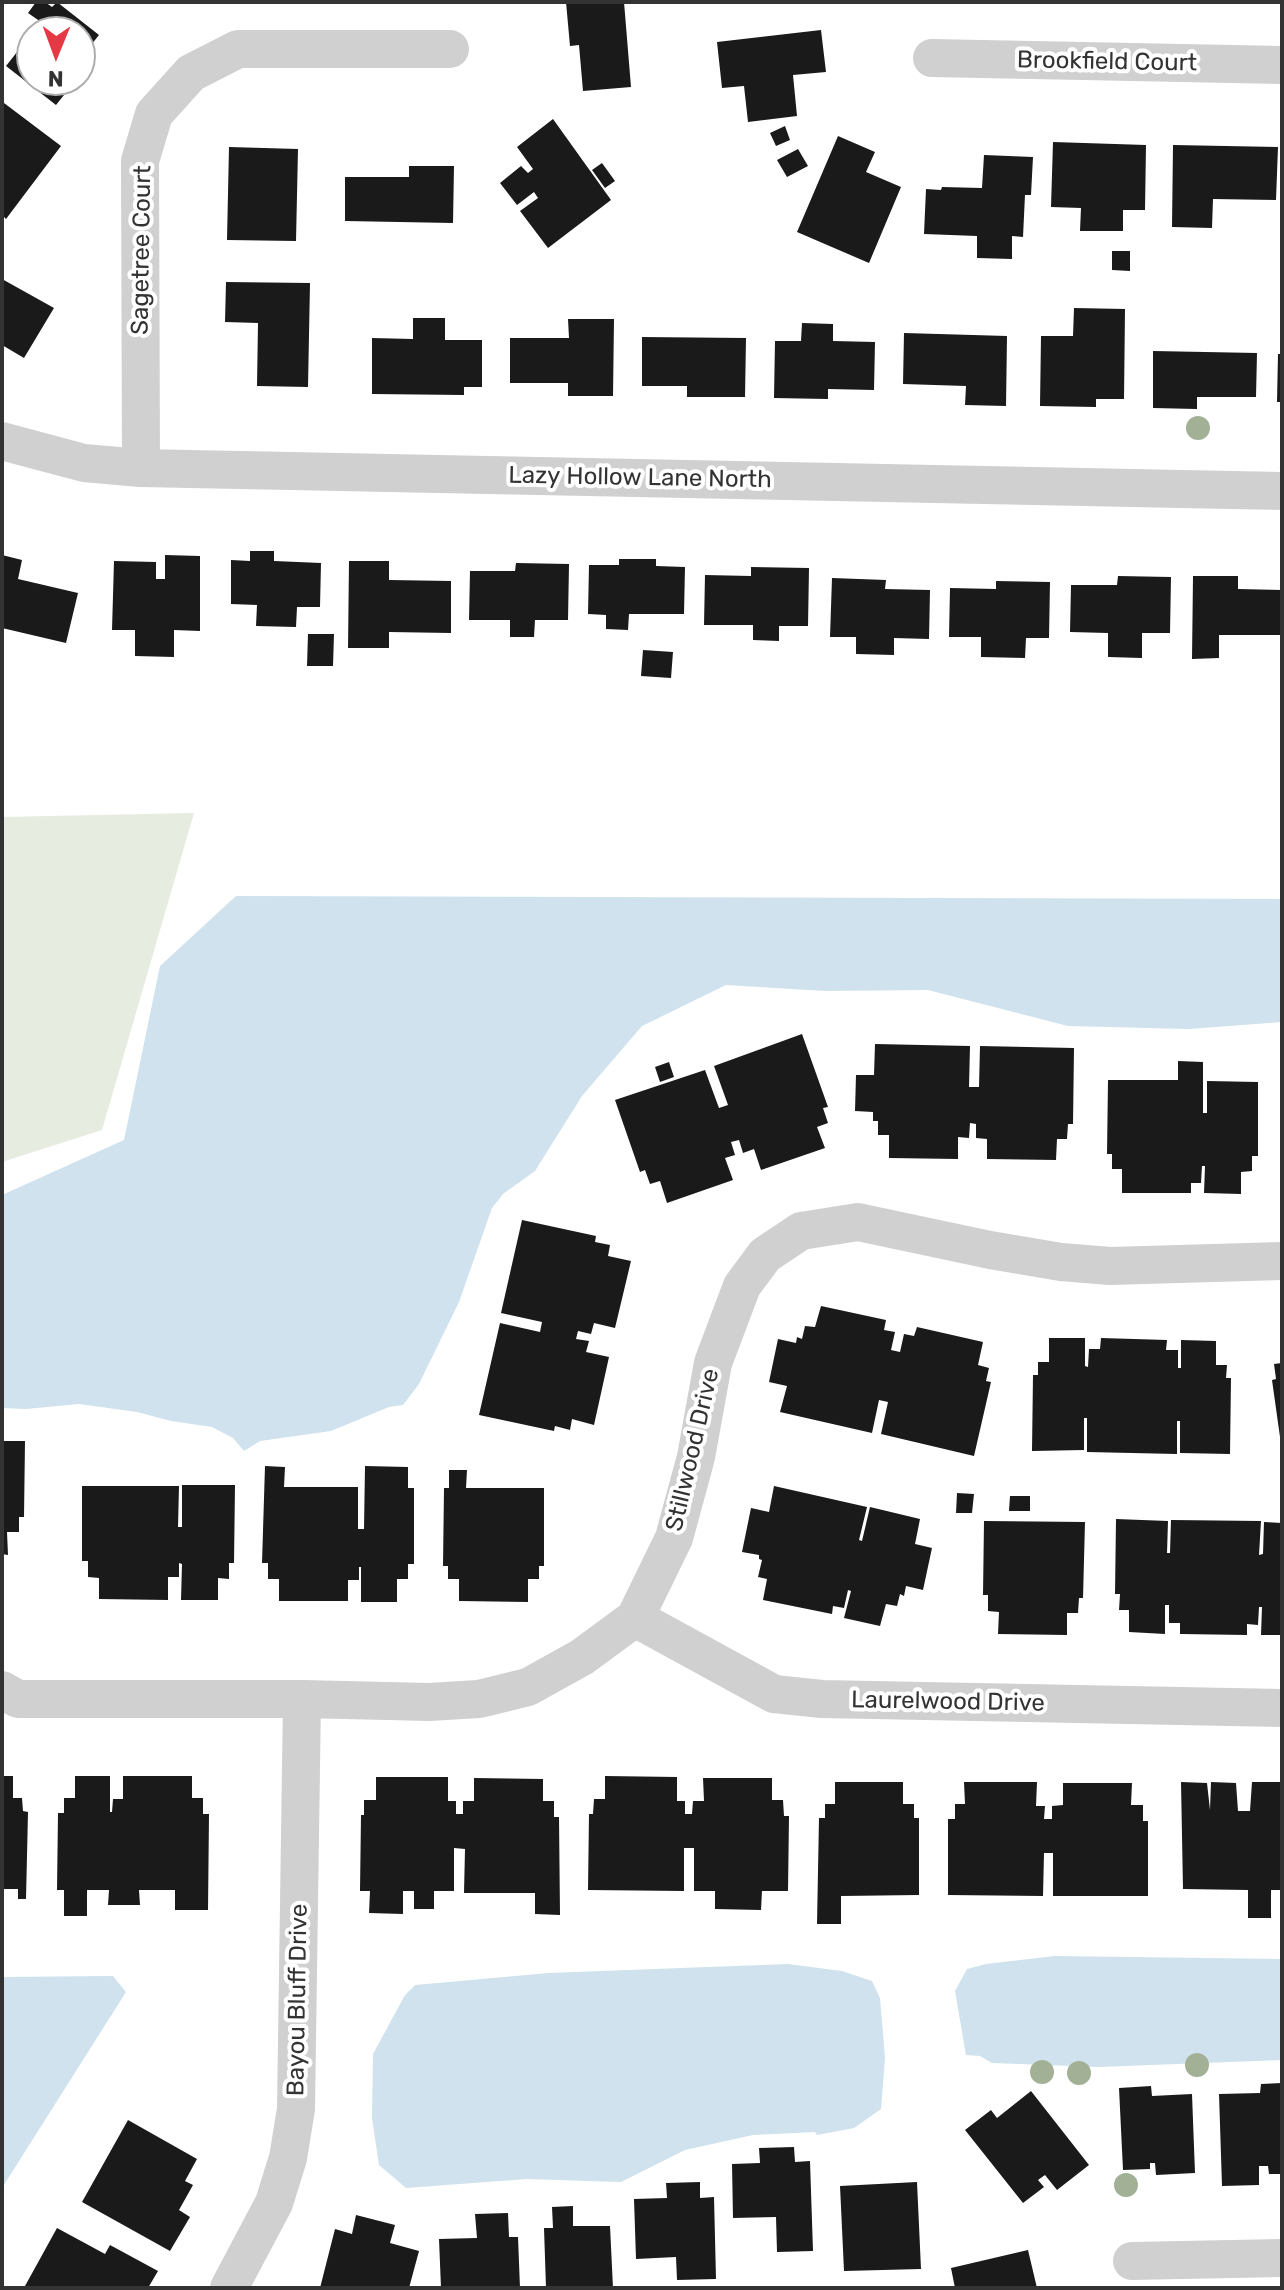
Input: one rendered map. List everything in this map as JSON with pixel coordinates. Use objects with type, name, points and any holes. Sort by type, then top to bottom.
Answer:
[{"type":"street","name":"Sagetree Court","points":[[141,468],[140,161],[154,114],[191,73],[238,49],[450,49]]},
{"type":"street","name":"Brookfield Court","points":[[932,58],[1282,65]]},
{"type":"street","name":"Lazy Hollow Lane North","points":[[2,441],[84,463],[141,468],[1282,491]]},
{"type":"street","name":"Stillwood Drive","points":[[2,1690],[18,1699],[429,1702],[479,1699],[528,1687],[582,1657],[635,1618],[674,1538],[696,1457],[713,1363],[742,1286],[765,1255],[801,1231],[858,1222],[990,1250],[1061,1262],[1110,1266],[1282,1261]]},
{"type":"street","name":"Laurelwood Drive","points":[[635,1618],[774,1694],[822,1699],[1282,1708]]},
{"type":"street","name":"Bayou Bluff Drive","points":[[229,2288],[274,2203],[288,2158],[296,2109],[302,1699]]},
{"type":"street","points":[[1132,2261],[1282,2258]]},
{"type":"shaded area","points":[[194,813],[102,1130],[2,1162],[2,817]]},
{"type":"water","points":[[236,896],[1282,899],[1282,1022],[1189,1029],[1068,1026],[928,990],[825,991],[726,985],[642,1026],[582,1096],[535,1171],[503,1194],[492,1208],[459,1302],[419,1384],[403,1405],[389,1407],[331,1431],[260,1441],[244,1451],[233,1438],[212,1427],[137,1412],[79,1404],[2,1408],[2,1195],[124,1140],[160,966]]},
{"type":"water","points":[[1055,1956],[1282,1959],[1282,2060],[1099,2067],[992,2063],[980,2056],[966,2055],[955,1991],[967,1969]]},
{"type":"water","points":[[788,1964],[842,1971],[872,1981],[880,1998],[885,2058],[881,2109],[854,2128],[817,2135],[815,2132],[753,2135],[685,2150],[621,2182],[527,2179],[406,2188],[379,2165],[372,2118],[373,2054],[405,1995],[415,1985],[549,1973]]},
{"type":"water","points":[[113,1976],[126,1992],[2,2188],[2,1977]]},
{"type":"building","points":[[36,2],[45,2],[52,7],[57,2],[75,16],[32,16],[28,13]]},
{"type":"building","points":[[566,2],[624,2],[631,87],[583,91],[579,45],[570,46]]},
{"type":"building","points":[[821,30],[826,72],[793,75],[797,116],[748,122],[744,86],[722,88],[717,42]]},
{"type":"building","points":[[16,53],[16,74],[6,66]]},
{"type":"building","points":[[44,96],[63,96],[56,105]]},
{"type":"building","points":[[4,103],[61,146],[6,219],[2,215]]},
{"type":"building","points":[[553,119],[611,200],[548,248],[520,211],[538,198],[534,192],[517,205],[500,183],[521,166],[528,173],[533,169],[517,147]]},
{"type":"building","points":[[785,126],[790,140],[776,146],[770,133]]},
{"type":"building","points":[[838,136],[875,152],[866,172],[901,187],[869,263],[797,232]]},
{"type":"building","points":[[1053,142],[1146,145],[1145,210],[1123,210],[1123,231],[1080,231],[1081,208],[1051,207]]},
{"type":"building","points":[[1173,145],[1278,147],[1276,200],[1213,199],[1212,228],[1172,227]]},
{"type":"building","points":[[229,147],[298,149],[296,241],[227,240]]},
{"type":"building","points":[[798,149],[808,166],[787,177],[777,160]]},
{"type":"building","points":[[984,155],[1033,157],[1031,195],[1025,195],[1023,237],[1012,236],[1012,259],[977,258],[977,236],[924,234],[926,189],[982,188]]},
{"type":"building","points":[[602,163],[615,181],[605,188],[592,170]]},
{"type":"building","points":[[409,166],[454,166],[453,223],[345,221],[345,177],[409,177]]},
{"type":"building","points":[[1112,251],[1130,251],[1130,271],[1112,270]]},
{"type":"building","points":[[2,279],[54,308],[24,358],[2,345]]},
{"type":"building","points":[[226,282],[310,283],[308,387],[257,386],[258,323],[225,322]]},
{"type":"building","points":[[1074,308],[1125,309],[1124,399],[1096,399],[1096,407],[1040,406],[1041,336],[1073,336]]},
{"type":"building","points":[[413,318],[445,318],[445,340],[482,340],[482,387],[464,387],[464,395],[372,394],[372,338],[413,339]]},
{"type":"building","points":[[568,319],[614,319],[613,396],[568,396],[568,383],[510,383],[510,338],[569,338]]},
{"type":"building","points":[[802,323],[833,324],[833,341],[875,342],[874,390],[828,389],[828,399],[774,398],[775,341],[801,341]]},
{"type":"building","points":[[904,333],[1007,336],[1006,406],[965,405],[966,386],[903,384]]},
{"type":"building","points":[[642,337],[746,338],[745,397],[687,397],[687,386],[642,386]]},
{"type":"building","points":[[1153,351],[1257,353],[1256,397],[1197,397],[1197,409],[1153,408]]},
{"type":"building","points":[[1278,354],[1282,354],[1282,402],[1277,402]]},
{"type":"building","points":[[250,551],[274,551],[274,561],[321,563],[320,607],[297,607],[296,627],[256,626],[257,605],[231,604],[231,560],[250,561]]},
{"type":"building","points":[[2,555],[22,560],[18,579],[78,593],[66,643],[2,628]]},
{"type":"building","points":[[165,555],[200,556],[200,631],[174,630],[174,657],[135,656],[135,630],[112,630],[114,561],[156,562],[156,579],[165,579]]},
{"type":"building","points":[[619,559],[656,559],[656,566],[685,567],[684,614],[629,614],[628,630],[606,629],[606,615],[588,614],[589,565],[619,565]]},
{"type":"building","points":[[349,561],[389,561],[389,580],[451,581],[451,633],[389,632],[389,648],[348,648]]},
{"type":"building","points":[[516,563],[569,564],[568,620],[535,620],[534,637],[510,637],[510,620],[469,620],[470,571],[515,571]]},
{"type":"building","points":[[751,567],[809,568],[808,626],[779,626],[779,641],[753,640],[753,625],[704,625],[705,575],[751,576]]},
{"type":"building","points":[[1118,576],[1171,577],[1170,633],[1142,633],[1142,658],[1108,657],[1108,633],[1070,632],[1071,585],[1117,585]]},
{"type":"building","points":[[1193,576],[1238,576],[1238,589],[1282,590],[1282,635],[1219,635],[1219,658],[1192,659]]},
{"type":"building","points":[[832,578],[886,580],[885,589],[930,590],[929,639],[894,638],[894,655],[856,654],[856,637],[830,637]]},
{"type":"building","points":[[996,581],[1050,582],[1049,638],[1026,638],[1025,658],[981,657],[981,637],[949,637],[950,588],[996,589]]},
{"type":"building","points":[[308,634],[334,634],[333,666],[307,666]]},
{"type":"building","points":[[643,650],[673,652],[671,678],[641,676]]},
{"type":"building","points":[[802,1034],[828,1107],[823,1108],[828,1123],[817,1127],[825,1148],[761,1170],[754,1149],[743,1153],[739,1140],[731,1142],[735,1155],[725,1158],[733,1180],[667,1203],[660,1181],[650,1184],[645,1170],[640,1172],[615,1100],[705,1070],[719,1108],[728,1105],[714,1066]]},
{"type":"building","points":[[875,1044],[970,1046],[969,1087],[979,1087],[980,1046],[1074,1048],[1073,1124],[1068,1124],[1067,1139],[1057,1139],[1056,1160],[987,1159],[987,1139],[976,1138],[976,1124],[970,1123],[969,1138],[958,1137],[958,1159],[889,1158],[889,1135],[878,1135],[878,1121],[873,1121],[873,1112],[855,1111],[856,1075],[874,1075]]},
{"type":"building","points":[[1178,1061],[1203,1062],[1203,1113],[1207,1113],[1207,1081],[1258,1082],[1258,1156],[1252,1156],[1252,1171],[1241,1172],[1241,1194],[1204,1193],[1205,1166],[1202,1166],[1201,1183],[1191,1183],[1191,1193],[1122,1193],[1122,1169],[1112,1169],[1112,1154],[1107,1154],[1108,1080],[1178,1080]]},
{"type":"building","points":[[669,1062],[674,1077],[660,1082],[655,1067]]},
{"type":"building","points":[[522,1220],[596,1236],[595,1242],[610,1245],[608,1256],[631,1261],[615,1328],[594,1323],[591,1334],[578,1331],[576,1339],[589,1341],[586,1352],[609,1357],[594,1425],[572,1419],[570,1430],[555,1426],[554,1431],[479,1415],[500,1323],[540,1332],[542,1322],[501,1313]]},
{"type":"building","points":[[821,1306],[886,1320],[884,1330],[895,1332],[891,1350],[900,1352],[904,1334],[914,1336],[917,1327],[983,1342],[978,1365],[989,1368],[986,1381],[991,1382],[974,1456],[881,1434],[888,1402],[879,1400],[872,1433],[780,1412],[787,1386],[769,1382],[778,1339],[796,1343],[797,1337],[802,1339],[805,1326],[815,1327]]},
{"type":"building","points":[[1049,1338],[1085,1338],[1085,1366],[1088,1367],[1089,1349],[1100,1349],[1101,1338],[1167,1340],[1166,1350],[1178,1350],[1178,1368],[1181,1368],[1181,1340],[1216,1341],[1216,1365],[1227,1365],[1226,1378],[1231,1378],[1230,1454],[1180,1453],[1180,1421],[1177,1421],[1177,1454],[1087,1452],[1087,1418],[1084,1418],[1084,1450],[1032,1451],[1033,1375],[1038,1375],[1038,1362],[1049,1362]]},
{"type":"building","points":[[1282,1363],[1280,1437],[1272,1380],[1276,1379],[1274,1364]]},
{"type":"building","points":[[2,1441],[25,1441],[24,1517],[19,1517],[19,1532],[7,1532],[8,1555],[2,1554]]},
{"type":"building","points":[[265,1466],[285,1467],[284,1487],[358,1487],[358,1529],[364,1529],[365,1466],[408,1467],[408,1488],[414,1488],[414,1564],[408,1564],[408,1579],[397,1579],[397,1602],[361,1602],[361,1567],[359,1580],[348,1580],[348,1601],[279,1601],[279,1579],[268,1579],[268,1563],[262,1563]]},
{"type":"building","points":[[449,1470],[467,1470],[466,1488],[544,1488],[544,1566],[539,1566],[539,1579],[528,1579],[528,1602],[459,1601],[459,1579],[448,1579],[448,1566],[443,1566],[444,1488],[449,1488]]},
{"type":"building","points":[[182,1485],[235,1485],[234,1563],[229,1563],[229,1579],[218,1578],[218,1600],[181,1600],[182,1564],[179,1563],[179,1577],[168,1577],[168,1600],[99,1599],[99,1578],[88,1577],[88,1561],[82,1561],[82,1486],[179,1486],[178,1527],[182,1527]]},
{"type":"building","points":[[774,1486],[867,1507],[859,1540],[862,1541],[870,1507],[920,1519],[915,1544],[932,1548],[923,1590],[906,1586],[897,1606],[886,1604],[880,1626],[844,1618],[851,1591],[848,1590],[844,1608],[833,1606],[832,1614],[763,1600],[767,1579],[758,1577],[762,1560],[759,1555],[742,1552],[751,1508],[769,1512]]},
{"type":"building","points":[[957,1493],[974,1494],[972,1513],[956,1513]]},
{"type":"building","points":[[1010,1496],[1030,1496],[1030,1511],[1009,1511]]},
{"type":"building","points":[[1116,1519],[1168,1521],[1167,1553],[1170,1553],[1171,1520],[1261,1521],[1259,1555],[1263,1554],[1264,1522],[1282,1523],[1282,1635],[1261,1635],[1262,1607],[1259,1607],[1258,1625],[1247,1624],[1247,1635],[1180,1634],[1180,1623],[1169,1623],[1169,1605],[1165,1605],[1165,1634],[1129,1632],[1129,1610],[1119,1610],[1120,1594],[1115,1594]]},
{"type":"building","points":[[984,1521],[1085,1522],[1083,1598],[1079,1598],[1078,1613],[1067,1613],[1067,1635],[998,1634],[999,1612],[988,1611],[988,1595],[983,1595]]},
{"type":"building","points":[[2,1776],[13,1776],[13,1798],[22,1798],[23,1811],[28,1812],[26,1899],[18,1899],[18,1889],[2,1889]]},
{"type":"building","points":[[75,1776],[110,1776],[112,1812],[113,1799],[123,1799],[123,1776],[192,1776],[192,1798],[203,1798],[203,1814],[209,1814],[208,1910],[175,1910],[175,1890],[139,1890],[140,1905],[108,1905],[109,1890],[87,1890],[87,1916],[64,1916],[64,1890],[57,1890],[58,1813],[64,1813],[64,1798],[75,1798]]},
{"type":"building","points":[[605,1776],[677,1777],[677,1801],[685,1801],[685,1814],[692,1814],[693,1801],[704,1801],[703,1778],[772,1778],[772,1800],[783,1800],[784,1816],[789,1816],[788,1891],[762,1891],[761,1910],[715,1909],[715,1891],[694,1891],[694,1848],[684,1848],[684,1891],[588,1890],[589,1814],[593,1814],[594,1799],[605,1799]]},
{"type":"building","points":[[376,1777],[448,1777],[448,1801],[456,1801],[456,1814],[463,1814],[463,1801],[474,1801],[474,1778],[543,1779],[543,1801],[554,1801],[554,1817],[559,1817],[560,1915],[535,1914],[535,1893],[464,1893],[465,1849],[454,1848],[454,1891],[434,1891],[434,1909],[414,1909],[414,1891],[403,1891],[403,1914],[369,1913],[370,1891],[360,1891],[361,1815],[364,1815],[364,1800],[376,1800]]},
{"type":"building","points":[[835,1782],[903,1782],[903,1804],[914,1804],[914,1818],[919,1818],[919,1895],[841,1896],[841,1924],[817,1924],[819,1818],[825,1818],[825,1804],[835,1804]]},
{"type":"building","points":[[964,1782],[1037,1782],[1036,1806],[1045,1806],[1044,1819],[1052,1819],[1052,1806],[1063,1805],[1063,1783],[1132,1783],[1131,1805],[1143,1805],[1143,1821],[1148,1821],[1148,1896],[1053,1896],[1053,1853],[1044,1853],[1043,1896],[948,1895],[948,1819],[955,1819],[955,1804],[965,1804]]},
{"type":"building","points":[[1181,1782],[1207,1783],[1210,1810],[1211,1782],[1236,1783],[1238,1811],[1250,1811],[1252,1782],[1282,1782],[1282,1890],[1271,1890],[1271,1918],[1248,1918],[1248,1890],[1183,1889]]},
{"type":"building","points":[[1282,2083],[1282,2174],[1269,2174],[1268,2166],[1259,2166],[1259,2185],[1222,2186],[1219,2094],[1260,2093],[1261,2084]]},
{"type":"building","points":[[1151,2086],[1152,2096],[1192,2094],[1195,2173],[1156,2175],[1155,2163],[1150,2163],[1150,2169],[1123,2170],[1119,2088]]},
{"type":"building","points":[[1031,2091],[1089,2165],[1057,2190],[1045,2175],[1038,2180],[1044,2187],[1023,2203],[965,2130],[991,2110],[997,2118]]},
{"type":"building","points":[[128,2120],[197,2159],[185,2181],[193,2185],[179,2210],[190,2217],[170,2251],[82,2202]]},
{"type":"building","points":[[794,2147],[795,2162],[810,2161],[813,2251],[777,2252],[776,2217],[733,2218],[732,2164],[760,2163],[759,2148]]},
{"type":"building","points":[[700,2182],[700,2198],[714,2197],[716,2279],[677,2280],[676,2257],[636,2259],[634,2199],[667,2198],[666,2183]]},
{"type":"building","points":[[917,2182],[921,2269],[844,2271],[840,2186]]},
{"type":"building","points":[[573,2206],[573,2226],[610,2226],[613,2288],[546,2288],[544,2228],[553,2228],[552,2207]]},
{"type":"building","points":[[508,2213],[509,2237],[518,2237],[520,2288],[441,2288],[439,2239],[477,2238],[475,2214]]},
{"type":"building","points":[[356,2215],[395,2225],[390,2243],[419,2251],[409,2288],[320,2288],[335,2229],[352,2234]]},
{"type":"building","points":[[57,2228],[105,2254],[110,2245],[158,2271],[148,2288],[25,2286]]},
{"type":"building","points":[[1028,2250],[1037,2288],[955,2288],[951,2268]]}]
